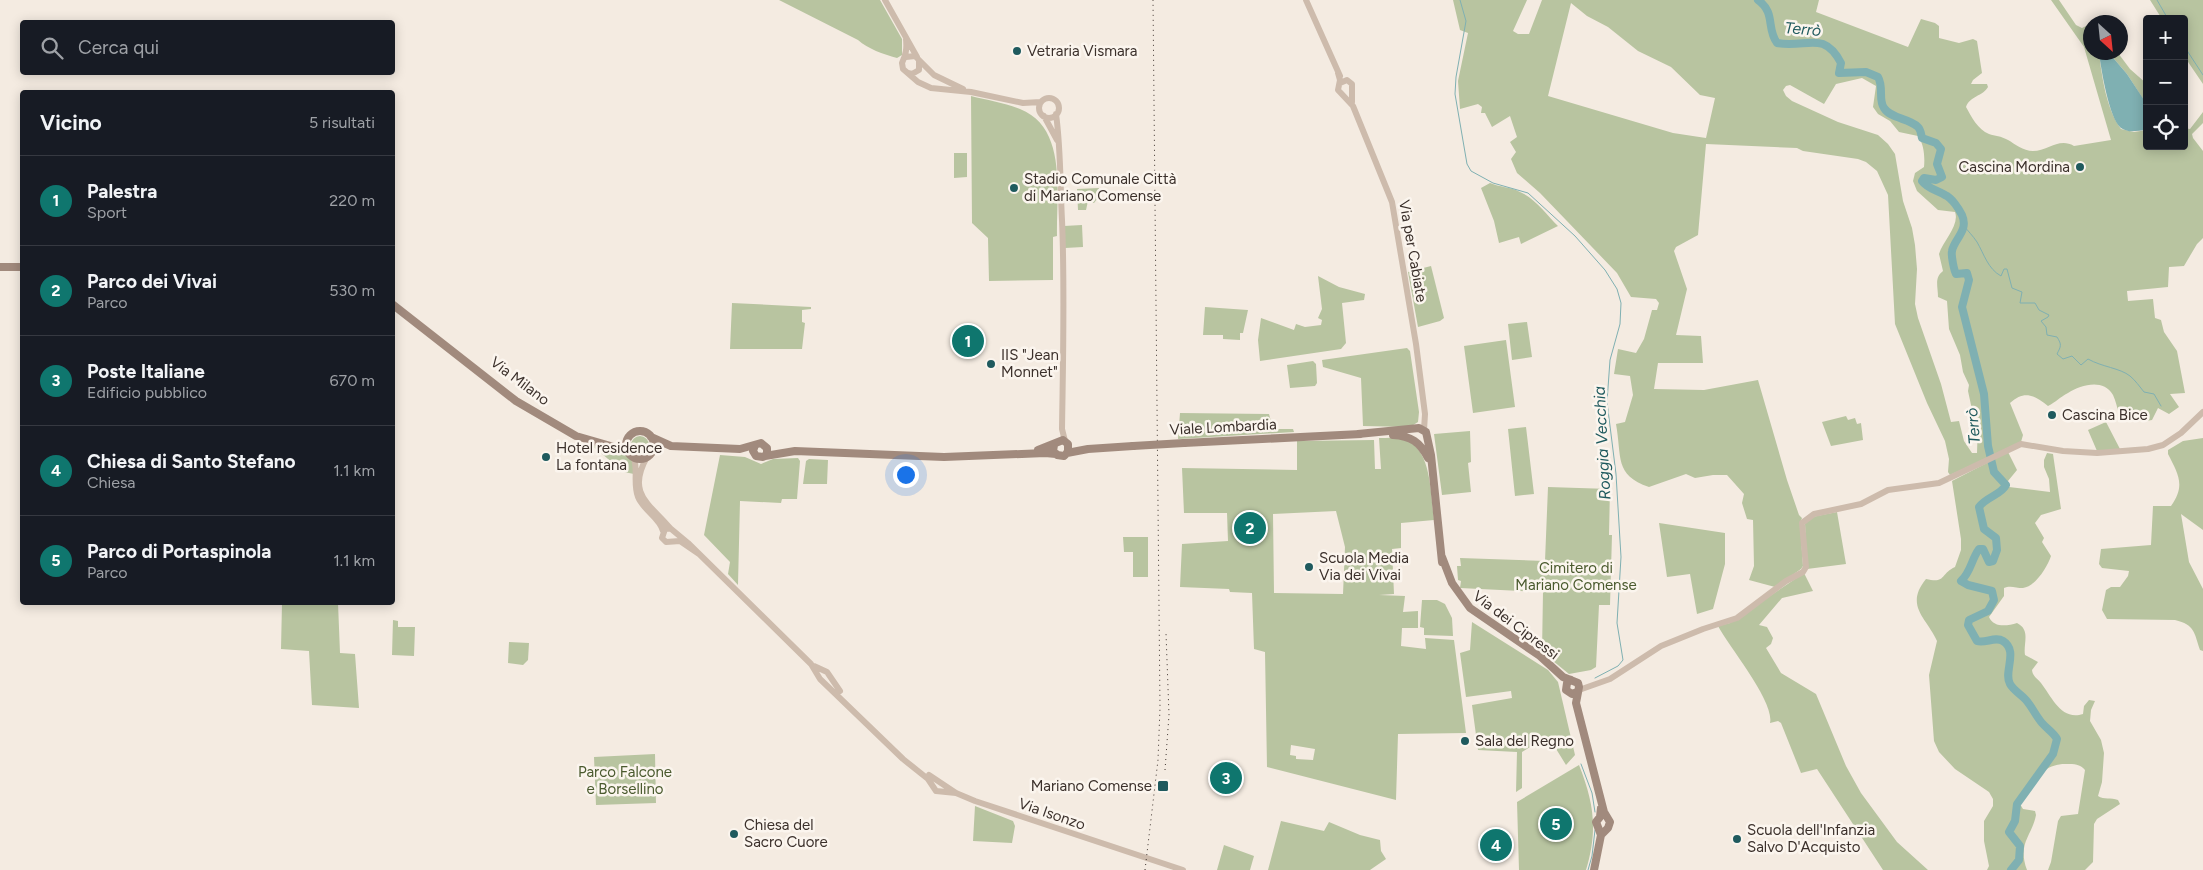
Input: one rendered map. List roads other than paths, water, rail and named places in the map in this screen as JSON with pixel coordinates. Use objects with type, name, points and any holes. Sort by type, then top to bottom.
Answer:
[{"type":"main road","points":[[0,267],[20,267]]},
{"type":"main road","name":"Via Milano","points":[[395,301],[501,385],[548,419]]},
{"type":"main road","name":"Via Milano","points":[[395,306],[505,394],[548,419]]},
{"type":"main road","points":[[548,419],[576,436],[628,451]]},
{"type":"main road","points":[[602,443],[629,437],[640,432],[671,446],[740,449],[761,443],[767,448],[785,452]]},
{"type":"main road","points":[[1422,432],[1422,442],[1415,440],[1412,434],[1422,432]]},
{"type":"main road","name":"Viale Lombardia","points":[[873,453],[941,457],[1045,453],[1062,456],[1088,450],[1134,446],[1422,432]]},
{"type":"main road","name":"Via dei Cipressi","points":[[1422,432],[1431,463],[1442,557],[1446,576],[1455,595],[1478,618],[1542,660],[1573,687]]},
{"type":"main road","name":"Viale Lombardia","points":[[1358,434],[1398,435],[1415,440]]},
{"type":"main road","points":[[629,437],[626,444],[628,451],[634,458],[649,455],[671,446]]},
{"type":"main road","points":[[649,455],[654,445],[651,437]]},
{"type":"main road","name":"Via dei Cipressi","points":[[1415,440],[1422,446],[1431,463]]},
{"type":"main road","points":[[1056,454],[1054,451],[1061,443],[1067,454]]},
{"type":"main road","name":"Viale Lombardia","points":[[785,452],[1007,452],[1037,450],[1061,443],[1088,450]]},
{"type":"main road","points":[[754,454],[755,446]]},
{"type":"main road","points":[[765,456],[767,448]]},
{"type":"main road","points":[[740,449],[758,457],[785,452]]},
{"type":"main road","name":"Via dei Cipressi","points":[[1442,557],[1452,584],[1470,608],[1540,656],[1573,687]]},
{"type":"main road","points":[[1573,687],[1601,808],[1604,817],[1610,824],[1601,831]]},
{"type":"main road","points":[[1594,870],[1601,831],[1596,822],[1604,817]]},
{"type":"street","points":[[885,0],[920,64],[918,70],[912,74],[906,73]]},
{"type":"street","points":[[1306,0],[1342,82],[1339,91],[1348,94],[1352,84],[1349,81],[1342,82]]},
{"type":"street","points":[[906,39],[906,57],[902,65],[906,73],[928,87],[971,92],[1023,103],[1041,102],[1049,98],[1056,100],[1059,108],[1056,114],[1051,117],[1043,115],[1023,103]]},
{"type":"street","points":[[906,57],[911,55],[917,58],[934,75],[971,92]]},
{"type":"street","name":"Via per Cabiate","points":[[1348,94],[1392,202],[1408,291],[1424,408],[1422,432]]},
{"type":"street","points":[[1041,102],[1039,109],[1055,134],[1061,151]]},
{"type":"street","points":[[1056,114],[1061,151],[1061,345],[1063,356],[1061,443]]},
{"type":"street","points":[[1573,687],[1610,679],[1669,642],[1737,618],[1786,581],[1803,572],[1806,567],[1802,523],[1805,518],[1814,514],[1861,504],[1888,490],[1939,483],[1994,455],[2021,444],[2097,454],[2148,449],[2170,442],[2203,412]]},
{"type":"street","points":[[649,455],[642,468],[641,491],[648,506],[673,534]]},
{"type":"street","points":[[634,458],[635,486],[638,496],[646,510],[660,524],[664,541],[670,542],[673,534]]},
{"type":"street","points":[[663,531],[673,534]]},
{"type":"street","name":"Via Isonzo","points":[[673,534],[688,543],[822,675],[903,759],[928,779],[956,793],[1182,870]]},
{"type":"water","points":[[2100,60],[2115,60],[2127,74],[2143,98],[2143,130],[2127,131],[2117,123],[2109,104]]},
{"type":"waterway","name":"Roggia Vecchia","points":[[1460,0],[1466,21],[1456,77],[1455,94],[1467,164],[1471,171],[1493,183],[1528,193],[1575,236],[1605,270],[1617,289],[1621,303],[1620,324],[1610,360],[1607,402],[1616,474],[1621,557],[1617,623],[1623,660],[1618,666],[1595,678]]},
{"type":"waterway","name":"Terrò","points":[[1758,0],[1767,10],[1772,32],[1777,43],[1820,43],[1827,46],[1841,63],[1839,73],[1866,72],[1878,77],[1881,85],[1882,105],[1887,112],[1914,124],[1920,129],[1922,138],[1936,143],[1941,149],[1937,164],[1942,177],[1936,180],[1924,178],[1922,181],[1930,188],[1950,199],[1959,210],[1964,221],[1964,226],[1953,247],[1952,259],[1956,274],[1967,273],[1969,280],[1962,307],[1984,394],[1988,446],[1994,472],[2006,485],[1979,507],[1984,529],[1996,538],[1997,550],[1993,561],[1989,562],[1983,549],[1979,549],[1967,574],[1961,581],[1968,585],[1992,591],[1994,600],[1988,611],[1969,620],[1968,625],[1977,641],[2000,640],[2008,645],[2010,650],[2008,674],[2010,684],[2026,700],[2057,739],[2053,754],[2017,804],[2015,821],[2009,832],[2020,846],[2019,860],[2011,870]]},
{"type":"waterway","points":[[2157,0],[2166,15]]},
{"type":"waterway","points":[[2188,52],[2203,75]]},
{"type":"waterway","points":[[1964,226],[1977,242],[1993,269],[2001,276],[2004,269],[2007,269],[2012,288],[2022,292],[2020,303],[2035,303],[2039,310],[2049,315],[2041,321],[2046,327],[2047,335],[2057,337],[2060,342],[2057,354],[2063,359],[2072,356],[2081,365],[2088,359],[2126,373],[2134,379],[2144,392],[2154,394],[2161,406]]},
{"type":"waterway","name":"Roggia Vecchia","points":[[1581,764],[1592,793],[1595,812]]},
{"type":"waterway","name":"Roggia Vecchia","points":[[1588,870],[1592,856],[1595,830]]},
{"type":"railway","points":[[1145,870],[1158,760],[1160,708],[1153,0]]},
{"type":"railway","points":[[1165,770],[1169,715],[1166,633]]},
{"type":"place","name":"Vetraria Vismara","points":[[1017,51]]},
{"type":"place","name":"Cascina Mordina","points":[[2080,167]]},
{"type":"place","name":"Stadio Comunale Città di Mariano Comense","points":[[1014,188]]},
{"type":"place","name":"Palestra","points":[[968,341]]},
{"type":"place","name":"IIS \"Jean Monnet\"","points":[[991,364]]},
{"type":"place","name":"Cascina Bice","points":[[2052,415]]},
{"type":"place","name":"Hotel residence La fontana","points":[[546,457]]},
{"type":"place","name":"Parco dei Vivai","points":[[1250,528]]},
{"type":"place","name":"Scuola Media Via dei Vivai","points":[[1309,567]]},
{"type":"place","name":"Sala del Regno","points":[[1465,741]]},
{"type":"place","name":"Poste Italiane","points":[[1226,778]]},
{"type":"place","name":"Mariano Comense","points":[[1163,786]]},
{"type":"place","name":"Parco di Portaspinola","points":[[1556,824]]},
{"type":"place","name":"Chiesa del Sacro Cuore","points":[[734,834]]},
{"type":"place","name":"Scuola dell'Infanzia Salvo D'Acquisto","points":[[1737,839]]},
{"type":"place","name":"Chiesa di Santo Stefano","points":[[1496,845]]},
{"type":"park label","name":"Cimitero di Mariano Comense","points":[[1576,576]]},
{"type":"park label","name":"Parco Falcone e Borsellino","points":[[625,780]]}]
